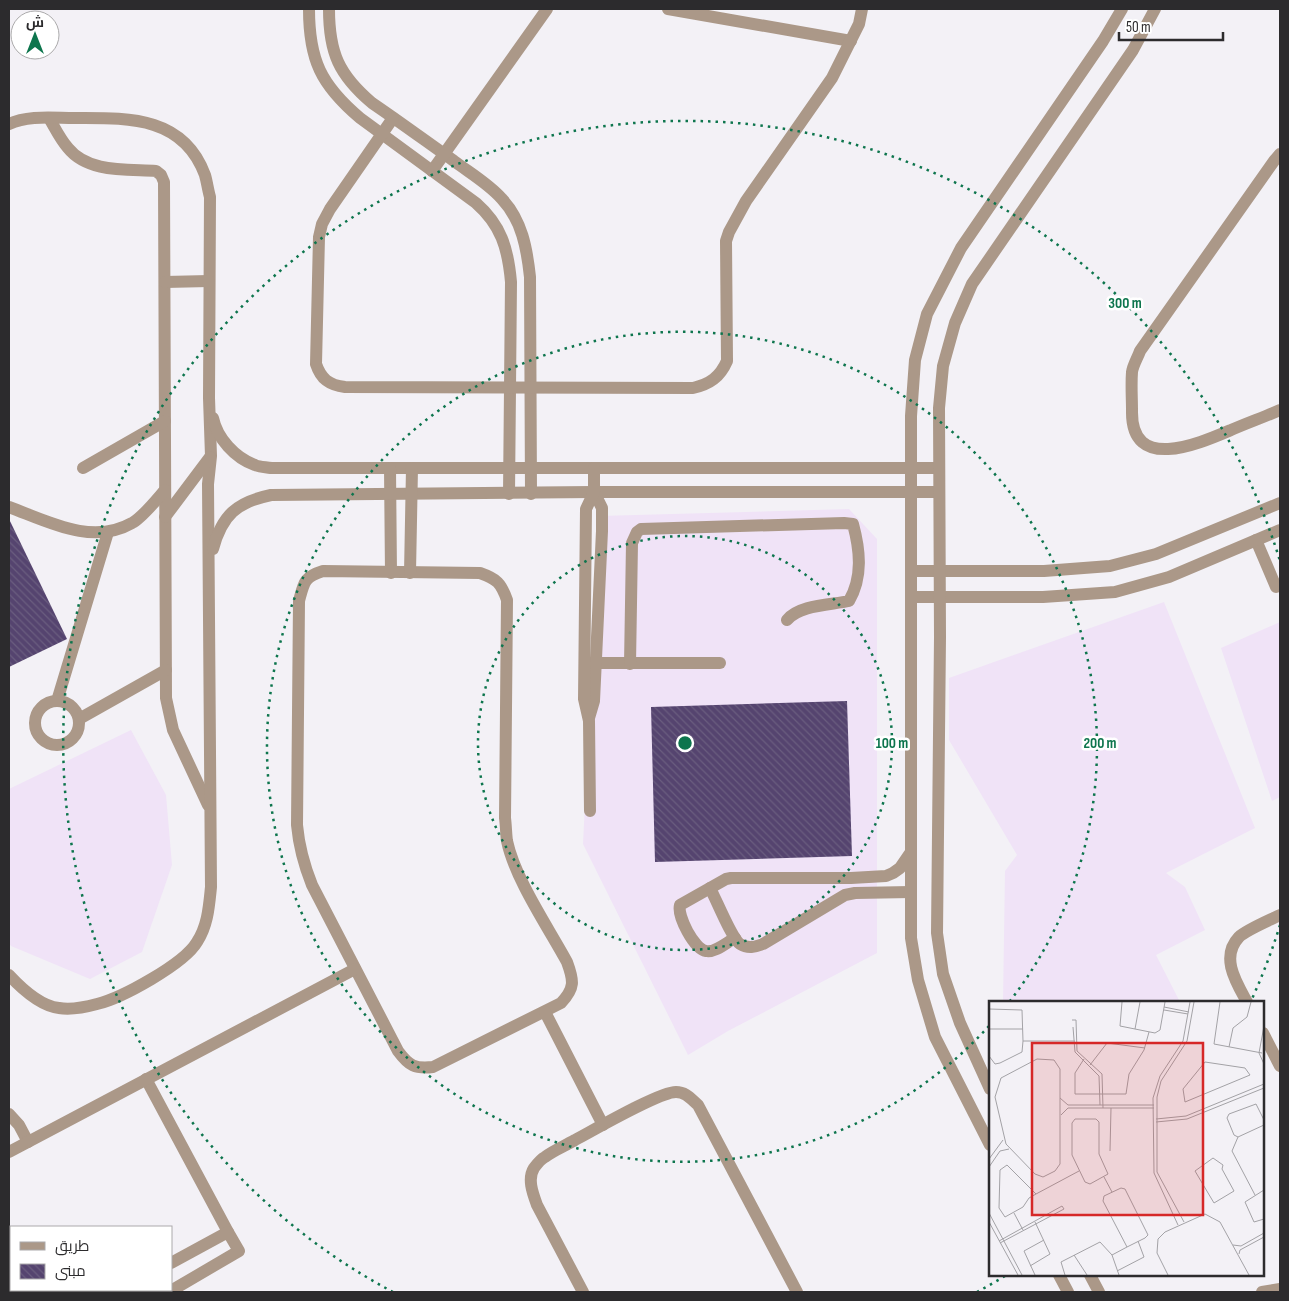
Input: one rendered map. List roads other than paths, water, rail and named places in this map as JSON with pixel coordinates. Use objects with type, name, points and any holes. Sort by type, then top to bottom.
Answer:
[{"type":"street","points":[[309,9],[312,52],[320,72],[330,89],[344,105],[489,215],[499,230],[510,263],[511,282],[509,494]]},
{"type":"street","points":[[329,9],[332,48],[338,62],[356,89],[393,118],[485,183],[502,199],[514,216],[523,237],[528,256],[530,277],[531,494]]},
{"type":"street","points":[[432,171],[547,9]]},
{"type":"street","points":[[668,9],[851,41]]},
{"type":"street","points":[[393,118],[330,209],[322,224],[319,237],[316,364],[320,374],[327,382],[334,386],[345,387],[693,388],[706,385],[716,379],[727,361],[726,241],[729,232],[746,201],[832,78],[859,24],[862,9]]},
{"type":"street","points":[[989,1143],[935,1037],[918,980],[911,938],[911,416],[915,360],[927,314],[961,248],[1103,41],[1122,9]]},
{"type":"street","points":[[989,1087],[960,1023],[943,974],[937,933],[940,597],[939,408],[944,366],[955,323],[972,284],[1133,50],[1155,9]]},
{"type":"street","points":[[9,124],[34,118],[128,118],[167,130],[183,142],[195,156],[205,175],[210,197],[209,398],[211,456],[208,484],[211,887],[209,911],[204,930],[196,944],[174,966],[99,1004],[81,1008],[58,1008],[39,1001],[9,975]]},
{"type":"street","points":[[49,118],[69,149],[81,160],[98,166],[156,171],[161,175],[165,190],[166,698],[173,730],[211,811]]},
{"type":"street","points":[[1280,154],[1140,351],[1132,371],[1132,420],[1136,432],[1142,441],[1151,447],[1164,450],[1180,449],[1200,443],[1280,410]]},
{"type":"street","points":[[165,282],[209,281]]},
{"type":"street","points":[[209,398],[215,427],[222,440],[242,458],[255,465],[271,468],[939,468]]},
{"type":"street","points":[[83,468],[165,421]]},
{"type":"street","points":[[165,517],[211,456]]},
{"type":"street","points":[[390,468],[392,573]]},
{"type":"street","points":[[410,573],[412,468]]},
{"type":"street","points":[[590,812],[589,720],[584,699],[590,663],[586,509],[594,492],[594,468]]},
{"type":"street","points":[[9,507],[84,533],[108,532],[133,523],[165,490]]},
{"type":"street","points":[[209,563],[217,533],[224,520],[242,504],[255,498],[271,495],[594,492],[939,492]]},
{"type":"street","points":[[911,571],[1044,571],[1110,566],[1156,554],[1280,503]]},
{"type":"street","points":[[630,664],[631,549],[633,538],[641,530],[817,523],[853,524],[860,567],[858,583],[849,601],[801,609],[791,614],[786,620]]},
{"type":"street","points":[[911,597],[1043,597],[1115,592],[1169,577],[1280,530]]},
{"type":"street","points":[[57,701],[108,532]]},
{"type":"street","points":[[1256,540],[1276,587]]},
{"type":"street","points":[[324,571],[410,573],[480,573],[494,578],[503,588],[507,600],[505,818],[507,840],[520,878],[567,962],[572,976],[572,986],[569,994],[561,1003],[444,1063],[425,1068],[414,1067],[406,1062],[398,1051],[312,885],[298,846],[297,826],[299,601],[303,585],[310,575],[324,571]]},
{"type":"street","points":[[590,663],[720,663]]},
{"type":"street","points":[[79,719],[166,670]]},
{"type":"street","points":[[50,702],[65,702],[76,712],[79,719],[77,733],[65,743],[58,745],[50,744],[38,734],[36,719],[38,712],[50,702]]},
{"type":"street","points":[[735,938],[712,951],[700,949],[694,944],[679,909],[682,904],[731,878],[886,876],[893,874],[900,868],[911,852]]},
{"type":"street","points":[[832,878],[836,898]]},
{"type":"street","points":[[710,888],[735,938],[741,945],[754,948],[836,898],[855,892],[911,892]]},
{"type":"street","points":[[1245,1001],[1234,979],[1230,962],[1231,950],[1240,936],[1280,915]]},
{"type":"street","points":[[9,1152],[355,969]]},
{"type":"street","points":[[545,1012],[603,1125]]},
{"type":"street","points":[[1264,1035],[1280,1066]]},
{"type":"street","points":[[146,1079],[239,1251],[172,1290]]},
{"type":"street","points":[[583,1292],[537,1205],[532,1192],[531,1177],[534,1168],[544,1158],[603,1125],[670,1093],[678,1092],[687,1095],[698,1105],[797,1292]]},
{"type":"street","points":[[9,1114],[19,1125],[28,1142]]},
{"type":"street","points":[[172,1262],[228,1232]]},
{"type":"street","points":[[1060,1276],[1068,1292]]},
{"type":"street","points":[[1091,1276],[1099,1292]]},
{"type":"street","points":[[1262,1292],[1280,1289]]}]
